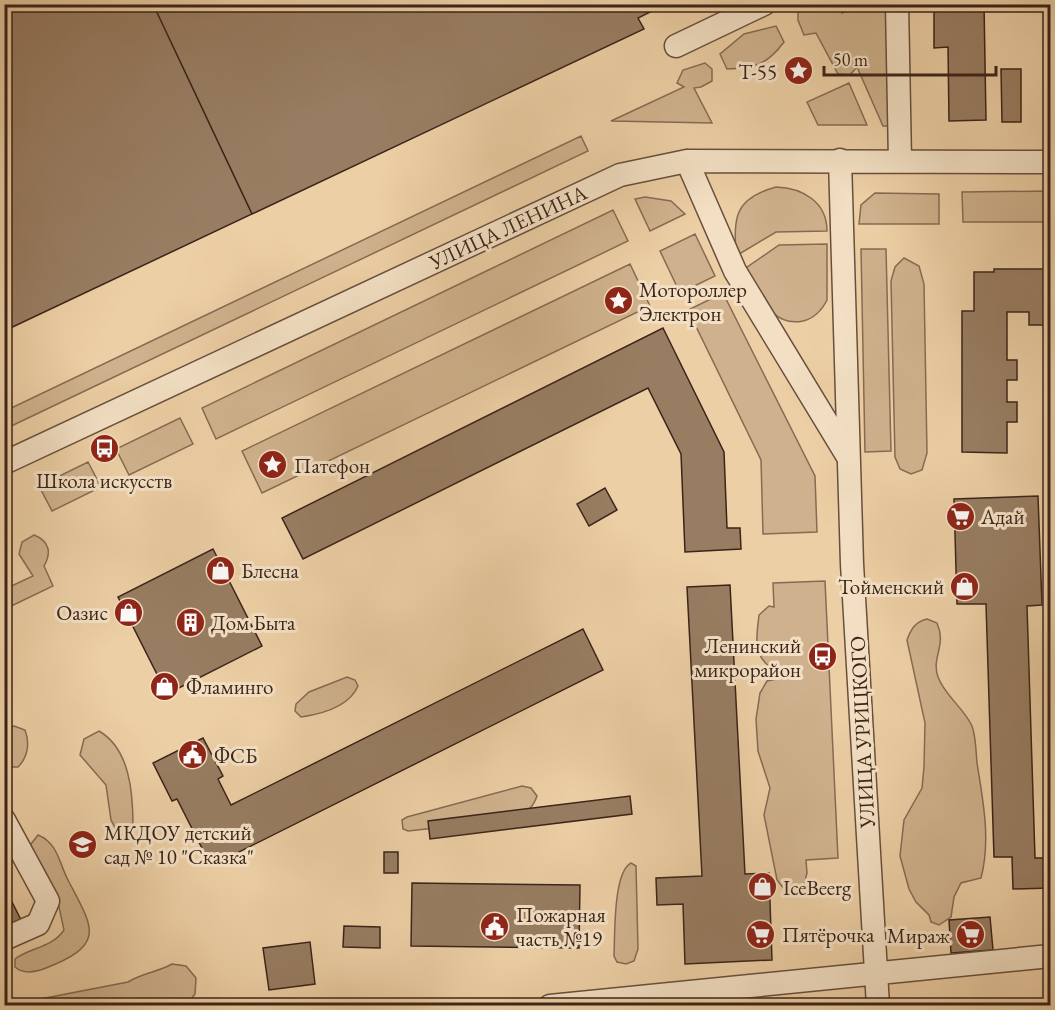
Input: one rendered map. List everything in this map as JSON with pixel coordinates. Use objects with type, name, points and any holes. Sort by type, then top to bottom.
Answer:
[{"type":"street","points":[[676,46],[764,4]]},
{"type":"street","points":[[897,4],[900,161]]},
{"type":"street","name":"УЛИЦА УРИЦКОГО","points":[[840,160],[848,459],[878,1005]]},
{"type":"street","name":"УЛИЦА ЛЕНИНА","points":[[4,463],[620,175],[687,161],[1050,162]]},
{"type":"street","name":"УЛИЦА УРИЦКОГО","points":[[687,161],[735,271],[848,459]]},
{"type":"street","points":[[4,820],[48,901],[38,924],[4,939]]},
{"type":"street","points":[[550,1005],[1050,956]]},
{"type":"shaded area","points":[[804,5],[843,5],[842,13],[859,5],[887,5],[891,126],[883,126],[857,67],[850,75],[838,74],[816,33],[804,35],[798,20],[798,9]]},
{"type":"shaded area","points":[[776,26],[784,42],[772,56],[760,64],[727,69],[720,54],[744,34]]},
{"type":"shaded area","points":[[705,63],[712,69],[712,81],[694,88],[712,123],[611,121],[684,87],[677,83],[683,70]]},
{"type":"shaded area","points":[[849,83],[867,125],[818,125],[807,102]]},
{"type":"shaded area","points":[[581,136],[588,151],[5,429],[5,411]]},
{"type":"shaded area","points":[[776,187],[795,190],[812,198],[823,212],[827,231],[776,232],[736,256],[735,231],[739,212],[751,198]]},
{"type":"shaded area","points":[[1050,191],[1050,222],[963,222],[962,192]]},
{"type":"shaded area","points":[[875,193],[939,194],[939,224],[859,224],[861,205]]},
{"type":"shaded area","points":[[645,197],[671,201],[685,214],[650,231],[635,199]]},
{"type":"shaded area","points":[[613,210],[628,241],[216,439],[202,408]]},
{"type":"shaded area","points":[[695,234],[715,276],[680,293],[660,251]]},
{"type":"shaded area","points":[[827,244],[827,300],[818,313],[803,321],[792,322],[774,314],[760,298],[743,270],[779,245]]},
{"type":"shaded area","points":[[861,249],[886,249],[891,451],[865,452]]},
{"type":"shaded area","points":[[904,258],[919,266],[924,284],[927,453],[922,470],[911,474],[900,469],[895,457],[891,281],[895,267]]},
{"type":"shaded area","points":[[630,264],[650,306],[262,493],[242,451]]},
{"type":"shaded area","points":[[723,293],[815,476],[817,532],[763,534],[761,460],[688,310]]},
{"type":"shaded area","points":[[180,418],[193,444],[129,475],[116,449]]},
{"type":"shaded area","points":[[88,462],[101,487],[52,511],[39,486]]},
{"type":"shaded area","points":[[34,535],[43,540],[48,548],[44,566],[53,586],[5,609],[5,589],[33,576],[19,554],[22,542]]},
{"type":"shaded area","points":[[825,581],[838,858],[806,860],[807,873],[802,892],[795,895],[784,889],[777,880],[764,815],[770,788],[758,751],[756,719],[760,693],[767,681],[777,679],[776,663],[770,667],[760,656],[757,629],[759,615],[769,606],[774,607],[773,583]]},
{"type":"shaded area","points":[[927,619],[937,623],[940,631],[936,663],[938,677],[972,726],[986,835],[981,878],[961,883],[954,897],[951,917],[939,925],[931,922],[929,915],[916,902],[909,889],[900,856],[904,820],[922,788],[924,767],[925,723],[907,640],[914,626]]},
{"type":"shaded area","points":[[347,677],[355,680],[358,686],[342,704],[318,714],[301,717],[295,711],[296,704],[309,692]]},
{"type":"shaded area","points":[[14,726],[25,730],[28,745],[26,754],[18,767],[10,767],[5,750],[8,728]]},
{"type":"shaded area","points":[[99,731],[117,749],[128,773],[133,826],[126,835],[118,833],[111,820],[106,785],[80,755],[84,739]]},
{"type":"shaded area","points":[[522,786],[531,788],[537,796],[535,801],[530,809],[508,820],[408,831],[403,829],[402,820],[407,817]]},
{"type":"shaded area","points":[[38,835],[54,848],[84,911],[89,933],[79,951],[42,969],[26,972],[15,967],[15,959],[54,940],[64,930],[59,907],[30,853],[31,844]]},
{"type":"shaded area","points":[[631,863],[636,866],[638,949],[634,961],[626,964],[617,962],[614,956],[615,920],[621,879],[625,869]]},
{"type":"shaded area","points":[[172,964],[186,966],[196,978],[195,994],[187,1005],[9,1005],[128,982]]},
{"type":"building","points":[[4,4],[153,4],[252,214],[4,331]]},
{"type":"building","points":[[153,4],[666,4],[638,18],[644,29],[252,214]]},
{"type":"building","points":[[934,4],[984,4],[986,120],[949,121],[948,47],[934,48]]},
{"type":"building","points":[[1001,69],[1021,69],[1021,122],[1002,122]]},
{"type":"building","points":[[994,269],[1050,269],[1050,325],[1029,325],[1029,312],[1007,312],[1007,360],[1017,360],[1017,380],[1007,380],[1007,402],[1017,402],[1017,422],[1007,422],[1007,453],[962,452],[962,311],[974,311],[974,272],[994,272]]},
{"type":"building","points":[[663,328],[724,452],[727,528],[740,528],[741,549],[685,552],[681,454],[648,388],[303,559],[282,518]]},
{"type":"building","points":[[605,488],[617,510],[589,526],[577,504]]},
{"type":"building","points":[[1038,496],[1042,605],[1027,606],[1035,858],[1050,858],[1050,888],[1013,889],[1012,857],[994,857],[986,604],[957,604],[954,499]]},
{"type":"building","name":"Дом Быта","points":[[213,549],[262,646],[167,694],[118,597]]},
{"type":"building","points":[[730,585],[745,874],[769,873],[772,960],[685,964],[683,904],[657,905],[656,878],[702,876],[687,587]]},
{"type":"building","points":[[583,629],[603,670],[211,866],[177,799],[172,801],[153,763],[203,738],[223,776],[218,779],[231,805]]},
{"type":"building","points":[[630,796],[632,814],[430,839],[428,821]]},
{"type":"building","points":[[384,852],[398,852],[398,873],[384,873]]},
{"type":"building","name":"Пожарная часть №19","points":[[412,883],[580,885],[579,948],[411,946]]},
{"type":"building","points":[[4,886],[22,922],[4,930]]},
{"type":"building","name":"Мираж","points":[[990,917],[993,950],[951,953],[949,920]]},
{"type":"building","points":[[344,926],[380,927],[380,948],[343,947]]},
{"type":"building","points":[[310,942],[315,984],[269,990],[263,948]]},
{"type":"place","name":"Т-55","points":[[798,71]]},
{"type":"place","name":"Мотороллер Электрон","points":[[618,301]]},
{"type":"place","name":"Школа искусств","points":[[104,449]]},
{"type":"place","name":"Патефон","points":[[273,465]]},
{"type":"place","name":"Адай","points":[[960,516]]},
{"type":"place","name":"Блесна","points":[[220,570]]},
{"type":"place","name":"Тойменский","points":[[965,586]]},
{"type":"place","name":"Оазис","points":[[129,612]]},
{"type":"place","name":"Дом Быта","points":[[190,622]]},
{"type":"place","name":"Ленинский микрорайон","points":[[822,657]]},
{"type":"place","name":"Фламинго","points":[[165,686]]},
{"type":"place","name":"ФСБ","points":[[193,755]]},
{"type":"place","name":"МКДОУ детский сад № 10 \"Сказка\"","points":[[83,844]]},
{"type":"place","name":"IceBeerg","points":[[762,887]]},
{"type":"place","name":"Пожарная часть №19","points":[[495,926]]},
{"type":"place","name":"Пятёрочка","points":[[761,934]]},
{"type":"place","name":"Мираж","points":[[971,935]]}]
